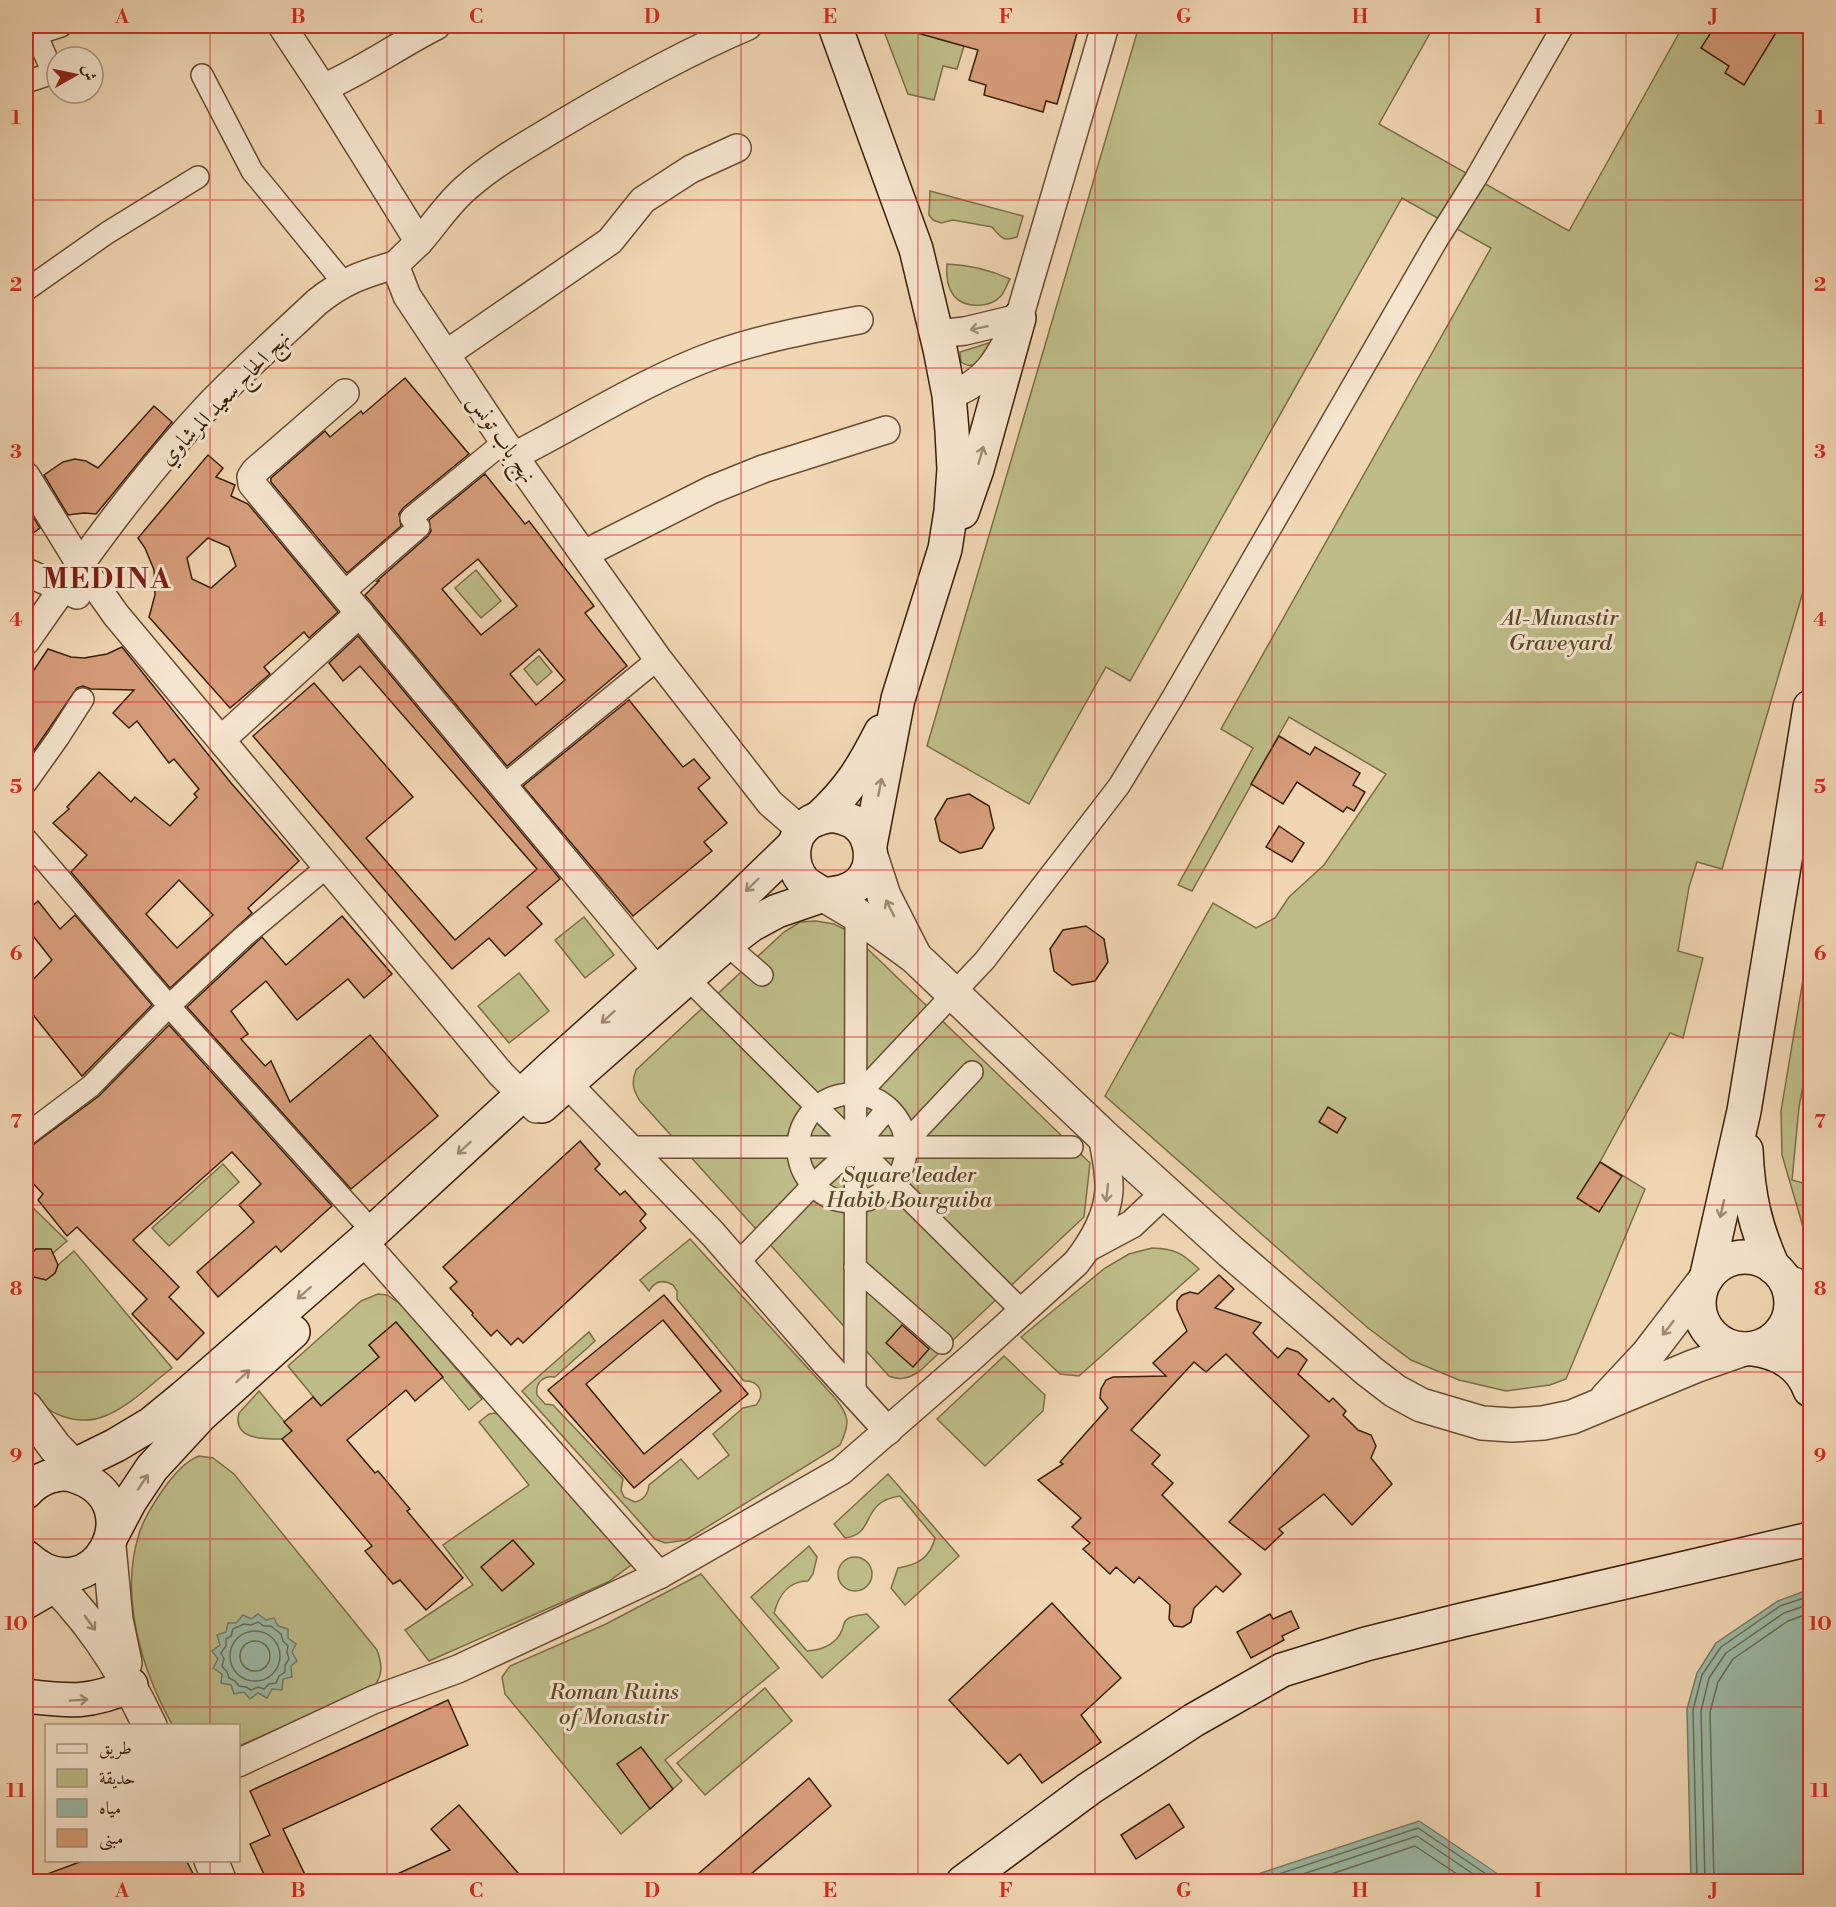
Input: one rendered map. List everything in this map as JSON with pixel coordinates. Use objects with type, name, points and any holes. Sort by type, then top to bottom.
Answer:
[{"type":"main road","points":[[835,26],[916,249],[937,334],[949,395],[954,469],[945,549]]},
{"type":"main road","points":[[673,975],[777,911],[824,895],[843,892],[860,882],[869,866],[898,699],[945,549],[974,478],[1019,318]]},
{"type":"main road","points":[[47,1570],[94,1565],[152,1468],[200,1416],[371,1243],[516,1088],[560,1075],[673,975],[727,910],[839,799],[860,772],[898,699]]},
{"type":"main road","points":[[1810,708],[1744,1111],[1700,1297],[1700,1312],[1706,1327],[1715,1338],[1729,1346],[1770,1352],[1783,1357],[1805,1378],[1810,1390]]},
{"type":"main road","points":[[915,957],[884,896],[864,833],[856,824],[832,815],[805,831],[793,858],[797,872],[806,883],[856,914],[915,957],[953,993],[1087,1141],[1166,1192],[1231,1252],[1369,1371],[1395,1391],[1421,1405],[1482,1424],[1543,1423],[1572,1417],[1695,1366],[1774,1339],[1782,1331],[1793,1288]]},
{"type":"main road","points":[[1744,1111],[1748,1189],[1759,1236],[1793,1288],[1810,1350]]},
{"type":"main road","points":[[26,1492],[43,1478],[72,1474],[150,1424],[371,1243]]},
{"type":"main road","points":[[1600,1406],[1648,1354],[1720,1264],[1747,1257],[1761,1260],[1793,1288]]},
{"type":"main road","points":[[26,1408],[72,1474],[99,1490],[108,1502],[113,1517],[111,1539],[116,1620],[131,1685]]},
{"type":"main road","points":[[1772,1548],[1806,1523],[1810,1516]]},
{"type":"main road","points":[[963,1881],[1090,1788],[1194,1720],[1282,1670],[1366,1644],[1462,1620],[1810,1539]]},
{"type":"main road","points":[[26,1602],[47,1570]]},
{"type":"main road","points":[[47,1570],[88,1620],[131,1685],[150,1724]]},
{"type":"main road","points":[[26,1696],[68,1701],[84,1700],[113,1693],[131,1685]]},
{"type":"main road","points":[[212,1862],[220,1881]]},
{"type":"street","points":[[26,82],[53,73],[36,34],[61,26]]},
{"type":"street","points":[[282,26],[418,242]]},
{"type":"street","points":[[323,88],[346,78],[436,26]]},
{"type":"street","points":[[395,265],[468,186],[531,143],[656,69],[703,45],[748,26]]},
{"type":"street","points":[[949,395],[962,391],[983,377],[1002,351],[1019,318],[1105,26]]},
{"type":"street","points":[[857,1094],[985,960],[1119,786],[1173,698],[1563,26]]},
{"type":"street","points":[[202,75],[252,171],[343,282]]},
{"type":"street","points":[[446,354],[610,241],[643,200],[691,169],[737,148]]},
{"type":"street","points":[[26,290],[107,233],[198,177]]},
{"type":"street","name":"نهج الحاج سعيد المرشاوي","points":[[26,641],[80,564],[173,446],[212,403],[316,302],[343,282],[395,265]]},
{"type":"street","name":"نهج باب تونس","points":[[395,265],[407,296],[509,449],[658,659],[770,803],[805,831]]},
{"type":"street","points":[[937,334],[974,329],[1019,318]]},
{"type":"street","points":[[222,740],[419,527],[411,518],[509,449],[716,355],[810,329],[859,320]]},
{"type":"street","points":[[345,393],[255,471],[251,481],[254,488],[503,786],[673,975],[817,1107],[1022,1311]]},
{"type":"street","points":[[584,554],[711,490],[763,469],[886,430]]},
{"type":"street","points":[[26,476],[80,564],[116,615],[516,1088]]},
{"type":"street","points":[[26,572],[63,587],[116,615]]},
{"type":"street","points":[[503,786],[658,659]]},
{"type":"street","points":[[26,783],[83,699]]},
{"type":"street","points":[[26,839],[371,1243],[659,1575]]},
{"type":"street","points":[[26,1135],[91,1086],[169,1006],[243,937],[328,866]]},
{"type":"street","points":[[855,1395],[856,914]]},
{"type":"street","points":[[726,944],[762,975]]},
{"type":"street","points":[[906,1144],[972,1072]]},
{"type":"street","points":[[560,1075],[738,1263],[893,1436]]},
{"type":"street","points":[[857,1094],[877,1099],[888,1108],[902,1126],[906,1144],[905,1161],[898,1177],[886,1190],[872,1199],[856,1202],[837,1200],[822,1193],[813,1185],[801,1166],[798,1146],[800,1130],[809,1114],[817,1107],[823,1101],[840,1095],[857,1094]]},
{"type":"street","points":[[738,1263],[813,1185],[856,1146],[888,1108]]},
{"type":"street","points":[[240,1762],[374,1700],[458,1669],[659,1575],[841,1471],[893,1436],[1005,1337],[1022,1311],[1076,1263],[1089,1247],[1104,1214],[1109,1192],[1087,1141],[856,1146],[630,1147]]},
{"type":"street","points":[[1089,1247],[1132,1224],[1166,1192]]},
{"type":"street","points":[[855,1267],[942,1343]]},
{"type":"green space","points":[[882,26],[941,26],[938,39],[964,46],[957,69],[943,66],[934,100],[908,94]]},
{"type":"green space","name":"Al-Munastir Graveyard","points":[[1139,26],[1434,26],[1379,124],[1569,231],[1683,26],[1810,26],[1810,574],[1722,869],[1697,862],[1689,887],[1678,951],[1703,958],[1683,1038],[1670,1033],[1600,1162],[1645,1189],[1566,1379],[1550,1385],[1506,1391],[1459,1380],[1411,1360],[1368,1328],[1105,1096],[1213,903],[1256,928],[1275,918],[1289,897],[1324,865],[1386,774],[1289,717],[1192,891],[1178,885],[1253,748],[1221,729],[1491,248],[1402,198],[1130,681],[1106,667],[1029,804],[927,746]]},
{"type":"green space","points":[[930,191],[1023,216],[1017,237],[1002,238],[992,227],[953,220],[941,223],[933,220],[929,215]]},
{"type":"green space","points":[[947,264],[979,268],[1010,279],[996,300],[984,305],[971,305],[954,296],[948,281]]},
{"type":"green space","points":[[995,341],[976,364],[966,365],[961,362],[960,352]]},
{"type":"green space","points":[[476,570],[501,601],[481,618],[455,588]]},
{"type":"green space","points":[[539,656],[552,672],[537,685],[524,669]]},
{"type":"green space","points":[[584,917],[614,955],[585,978],[555,940]]},
{"type":"green space","name":"Square leader Habib Bourguiba","points":[[816,921],[834,924],[850,932],[1090,1163],[1084,1217],[920,1371],[905,1378],[889,1376],[640,1101],[634,1086],[636,1070],[784,932],[800,922]]},
{"type":"green space","points":[[1810,938],[1810,1048],[1799,1107],[1792,1180],[1810,1185],[1810,1251],[1782,1155],[1781,1111]]},
{"type":"green space","points":[[519,973],[549,1011],[509,1043],[478,1006]]},
{"type":"green space","points":[[223,1164],[239,1182],[169,1246],[152,1228]]},
{"type":"green space","points":[[26,1201],[67,1241],[53,1253],[48,1249],[36,1249],[28,1257],[28,1270],[34,1277],[47,1279],[74,1251],[172,1368],[132,1401],[105,1416],[80,1420],[56,1414],[45,1407],[30,1388],[25,1364]]},
{"type":"green space","points":[[690,1239],[835,1398],[844,1410],[847,1426],[840,1445],[686,1540],[665,1543],[655,1539],[522,1391],[589,1332],[595,1341],[555,1377],[547,1377],[541,1381],[537,1387],[537,1395],[545,1404],[553,1405],[623,1479],[621,1490],[624,1497],[635,1502],[641,1500],[647,1494],[649,1485],[681,1459],[698,1479],[729,1455],[713,1434],[743,1408],[756,1405],[761,1392],[759,1388],[754,1383],[744,1381],[677,1299],[677,1291],[673,1285],[660,1282],[649,1291],[640,1280]]},
{"type":"green space","points":[[1152,1248],[1167,1249],[1178,1253],[1199,1269],[1079,1376],[1060,1374],[1021,1337],[1105,1268],[1129,1254]]},
{"type":"green space","points":[[378,1294],[387,1295],[402,1305],[482,1399],[469,1410],[396,1322],[369,1345],[379,1357],[321,1406],[288,1366],[361,1301]]},
{"type":"green space","points":[[1004,1356],[1045,1395],[1043,1411],[985,1466],[937,1419]]},
{"type":"green space","points":[[259,1391],[292,1431],[282,1439],[251,1436],[240,1428],[239,1413]]},
{"type":"green space","points":[[495,1413],[505,1417],[631,1565],[608,1582],[429,1661],[405,1630],[473,1585],[443,1545],[529,1485],[479,1422],[489,1414]]},
{"type":"green space","points":[[199,1456],[213,1458],[234,1474],[377,1650],[381,1671],[371,1690],[240,1746],[240,1724],[172,1724],[152,1682],[137,1633],[133,1608],[133,1558],[139,1534],[154,1503],[173,1477]]},
{"type":"green space","points":[[888,1474],[959,1556],[905,1605],[891,1588],[898,1568],[922,1559],[930,1551],[935,1538],[900,1496],[887,1499],[879,1505],[866,1525],[855,1535],[845,1538],[834,1524]]},
{"type":"green space","points":[[809,1546],[817,1557],[813,1574],[808,1581],[795,1583],[785,1590],[774,1613],[807,1651],[823,1648],[832,1643],[839,1635],[846,1620],[853,1616],[867,1614],[879,1627],[822,1678],[751,1597]]},
{"type":"green space","points":[[855,1557],[867,1562],[872,1574],[867,1586],[855,1591],[843,1586],[838,1574],[843,1562]]},
{"type":"green space","name":"Roman Ruins of Monastir","points":[[701,1574],[779,1668],[665,1760],[682,1781],[621,1834],[505,1694],[502,1677],[510,1666],[606,1624]]},
{"type":"green space","points":[[765,1688],[792,1721],[705,1795],[677,1763]]},
{"type":"water","points":[[1810,1589],[1810,1881],[1691,1881],[1687,1709],[1697,1673],[1716,1643],[1778,1601]]},
{"type":"water","points":[[258,1614],[266,1620],[274,1618],[278,1626],[288,1629],[288,1638],[296,1644],[292,1652],[297,1661],[291,1666],[292,1677],[283,1679],[282,1690],[272,1689],[267,1698],[258,1693],[250,1699],[244,1692],[234,1694],[231,1685],[221,1683],[222,1674],[213,1668],[218,1659],[212,1651],[220,1645],[217,1635],[226,1632],[228,1623],[236,1623],[243,1615],[251,1619]]},
{"type":"water","points":[[1419,1821],[1509,1881],[1242,1882],[1252,1876]]},
{"type":"pier","points":[[1417,1818],[1421,1818],[1512,1882],[1509,1881]]},
{"type":"building","points":[[911,26],[1079,26],[1057,104],[1046,101],[1043,112],[984,95],[986,85],[969,80],[978,50],[910,31]]},
{"type":"building","points":[[1715,26],[1780,26],[1744,85],[1725,73],[1729,66],[1701,48]]},
{"type":"building","points":[[405,378],[469,454],[403,508],[399,514],[401,526],[347,573],[271,482],[271,478],[325,431],[330,437],[361,411],[363,414]]},
{"type":"building","points":[[154,406],[172,422],[96,514],[68,515],[44,475],[63,462],[75,459],[86,461],[98,468]]},
{"type":"building","points":[[208,455],[223,468],[216,477],[235,485],[231,496],[248,504],[338,612],[309,638],[304,632],[264,667],[270,674],[230,708],[149,617],[155,595],[154,570],[138,538]],"holes":[[[208,538],[229,547],[236,566],[211,588],[192,579],[187,558]]]},
{"type":"building","points":[[485,474],[525,524],[529,521],[594,606],[585,613],[627,666],[507,766],[365,595],[379,581],[377,581],[428,536],[431,531],[429,520]],"holes":[[[478,559],[517,606],[481,635],[442,589]],[[539,649],[565,680],[536,705],[510,674]]]},
{"type":"building","points":[[26,505],[40,528],[26,538]]},
{"type":"building","points":[[358,636],[560,879],[527,907],[542,924],[505,956],[489,938],[452,969],[253,736],[314,683],[413,797],[366,838],[455,940],[537,869],[360,666],[343,681],[329,663]]},
{"type":"building","points":[[122,647],[231,783],[299,861],[248,908],[252,913],[170,988],[71,872],[87,855],[53,823],[69,809],[67,807],[99,772],[131,802],[135,797],[170,826],[197,797],[194,794],[199,789],[174,759],[169,763],[137,721],[129,728],[113,713],[134,690],[91,689],[83,686],[77,688],[26,762],[26,682],[48,649],[71,657],[84,658],[107,654]],"holes":[[[179,880],[213,915],[177,948],[146,914]]]},
{"type":"building","points":[[629,700],[683,767],[694,759],[710,778],[698,788],[727,823],[704,842],[712,851],[633,916],[523,786]]},
{"type":"building","points":[[1279,736],[1310,755],[1315,747],[1360,773],[1353,785],[1365,792],[1354,811],[1347,807],[1343,812],[1297,782],[1283,804],[1251,784]]},
{"type":"building","points":[[969,794],[989,806],[994,828],[982,848],[960,853],[940,841],[935,819],[947,799]]},
{"type":"building","points":[[1279,826],[1304,843],[1292,862],[1266,847]]},
{"type":"building","points":[[38,901],[60,929],[75,915],[152,1005],[82,1076],[26,1006],[26,987],[52,960],[26,927],[26,912]]},
{"type":"building","points":[[342,916],[392,974],[364,998],[348,979],[297,1020],[266,981],[231,1011],[248,1034],[241,1039],[265,1066],[271,1061],[290,1102],[370,1035],[438,1116],[351,1189],[187,1007],[262,937],[286,965]]},
{"type":"building","points":[[1086,926],[1104,939],[1108,962],[1095,981],[1072,985],[1054,971],[1050,949],[1063,930]]},
{"type":"building","points":[[169,1025],[332,1206],[281,1252],[276,1246],[218,1297],[197,1272],[254,1222],[239,1205],[261,1184],[232,1152],[133,1240],[179,1287],[169,1297],[204,1333],[177,1360],[132,1314],[147,1299],[77,1227],[67,1236],[38,1200],[43,1194],[26,1176],[26,1150],[99,1096]]},
{"type":"building","points":[[1328,1107],[1346,1118],[1337,1133],[1319,1122]]},
{"type":"building","points":[[580,1141],[600,1164],[595,1169],[620,1195],[625,1191],[646,1214],[640,1221],[646,1228],[523,1343],[518,1338],[511,1345],[497,1330],[491,1336],[472,1315],[473,1313],[450,1288],[457,1282],[443,1267]]},
{"type":"building","points":[[1600,1162],[1622,1176],[1599,1212],[1577,1198]]},
{"type":"building","points":[[36,1249],[51,1249],[58,1265],[55,1273],[46,1280],[34,1277],[28,1270],[28,1257]]},
{"type":"building","points":[[1219,1275],[1234,1289],[1215,1308],[1261,1323],[1253,1333],[1278,1358],[1287,1348],[1298,1352],[1307,1360],[1298,1374],[1329,1402],[1333,1398],[1346,1411],[1343,1415],[1358,1430],[1371,1435],[1376,1446],[1371,1458],[1392,1484],[1352,1525],[1324,1494],[1279,1529],[1283,1533],[1265,1550],[1229,1522],[1309,1436],[1226,1354],[1206,1372],[1194,1362],[1131,1430],[1160,1455],[1152,1464],[1173,1483],[1162,1495],[1241,1574],[1223,1592],[1216,1586],[1194,1608],[1191,1622],[1183,1627],[1174,1626],[1169,1619],[1170,1605],[1139,1577],[1134,1583],[1116,1567],[1110,1574],[1083,1549],[1090,1543],[1072,1527],[1081,1518],[1038,1480],[1063,1464],[1060,1462],[1108,1408],[1100,1398],[1101,1389],[1106,1380],[1113,1377],[1166,1376],[1153,1363],[1187,1331],[1177,1309],[1177,1301],[1182,1295],[1190,1292],[1198,1294]]},
{"type":"building","points":[[664,1295],[748,1394],[634,1488],[548,1390]],"holes":[[[663,1320],[721,1391],[644,1454],[586,1384]]]},
{"type":"building","points":[[396,1322],[443,1377],[415,1401],[406,1390],[347,1440],[375,1473],[378,1471],[410,1509],[407,1511],[463,1578],[426,1610],[400,1580],[393,1584],[365,1551],[372,1546],[282,1439],[292,1431],[284,1422],[313,1397],[321,1406],[379,1357],[369,1345]]},
{"type":"building","points":[[902,1325],[929,1349],[913,1367],[886,1343]]},
{"type":"building","points":[[513,1540],[534,1564],[502,1591],[481,1567]]},
{"type":"building","points":[[1052,1603],[1121,1678],[1081,1715],[1101,1742],[1042,1783],[1020,1754],[1008,1764],[949,1700]]},
{"type":"building","points":[[1291,1611],[1299,1628],[1282,1636],[1284,1640],[1251,1658],[1237,1632],[1270,1614],[1273,1619]]},
{"type":"building","points":[[448,1700],[468,1745],[283,1829],[308,1881],[267,1881],[250,1844],[270,1835],[250,1791]]},
{"type":"building","points":[[641,1747],[673,1789],[650,1809],[617,1764]]},
{"type":"building","points":[[809,1778],[831,1806],[743,1881],[690,1881]]},
{"type":"building","points":[[1169,1804],[1184,1827],[1136,1859],[1121,1835]]},
{"type":"building","points":[[459,1805],[525,1881],[382,1881],[450,1850],[431,1829]]},
{"type":"building","points":[[80,1862],[187,1862],[197,1881],[34,1881],[34,1879]]},
{"type":"district","name":"MEDINA","points":[[107,578]]}]
